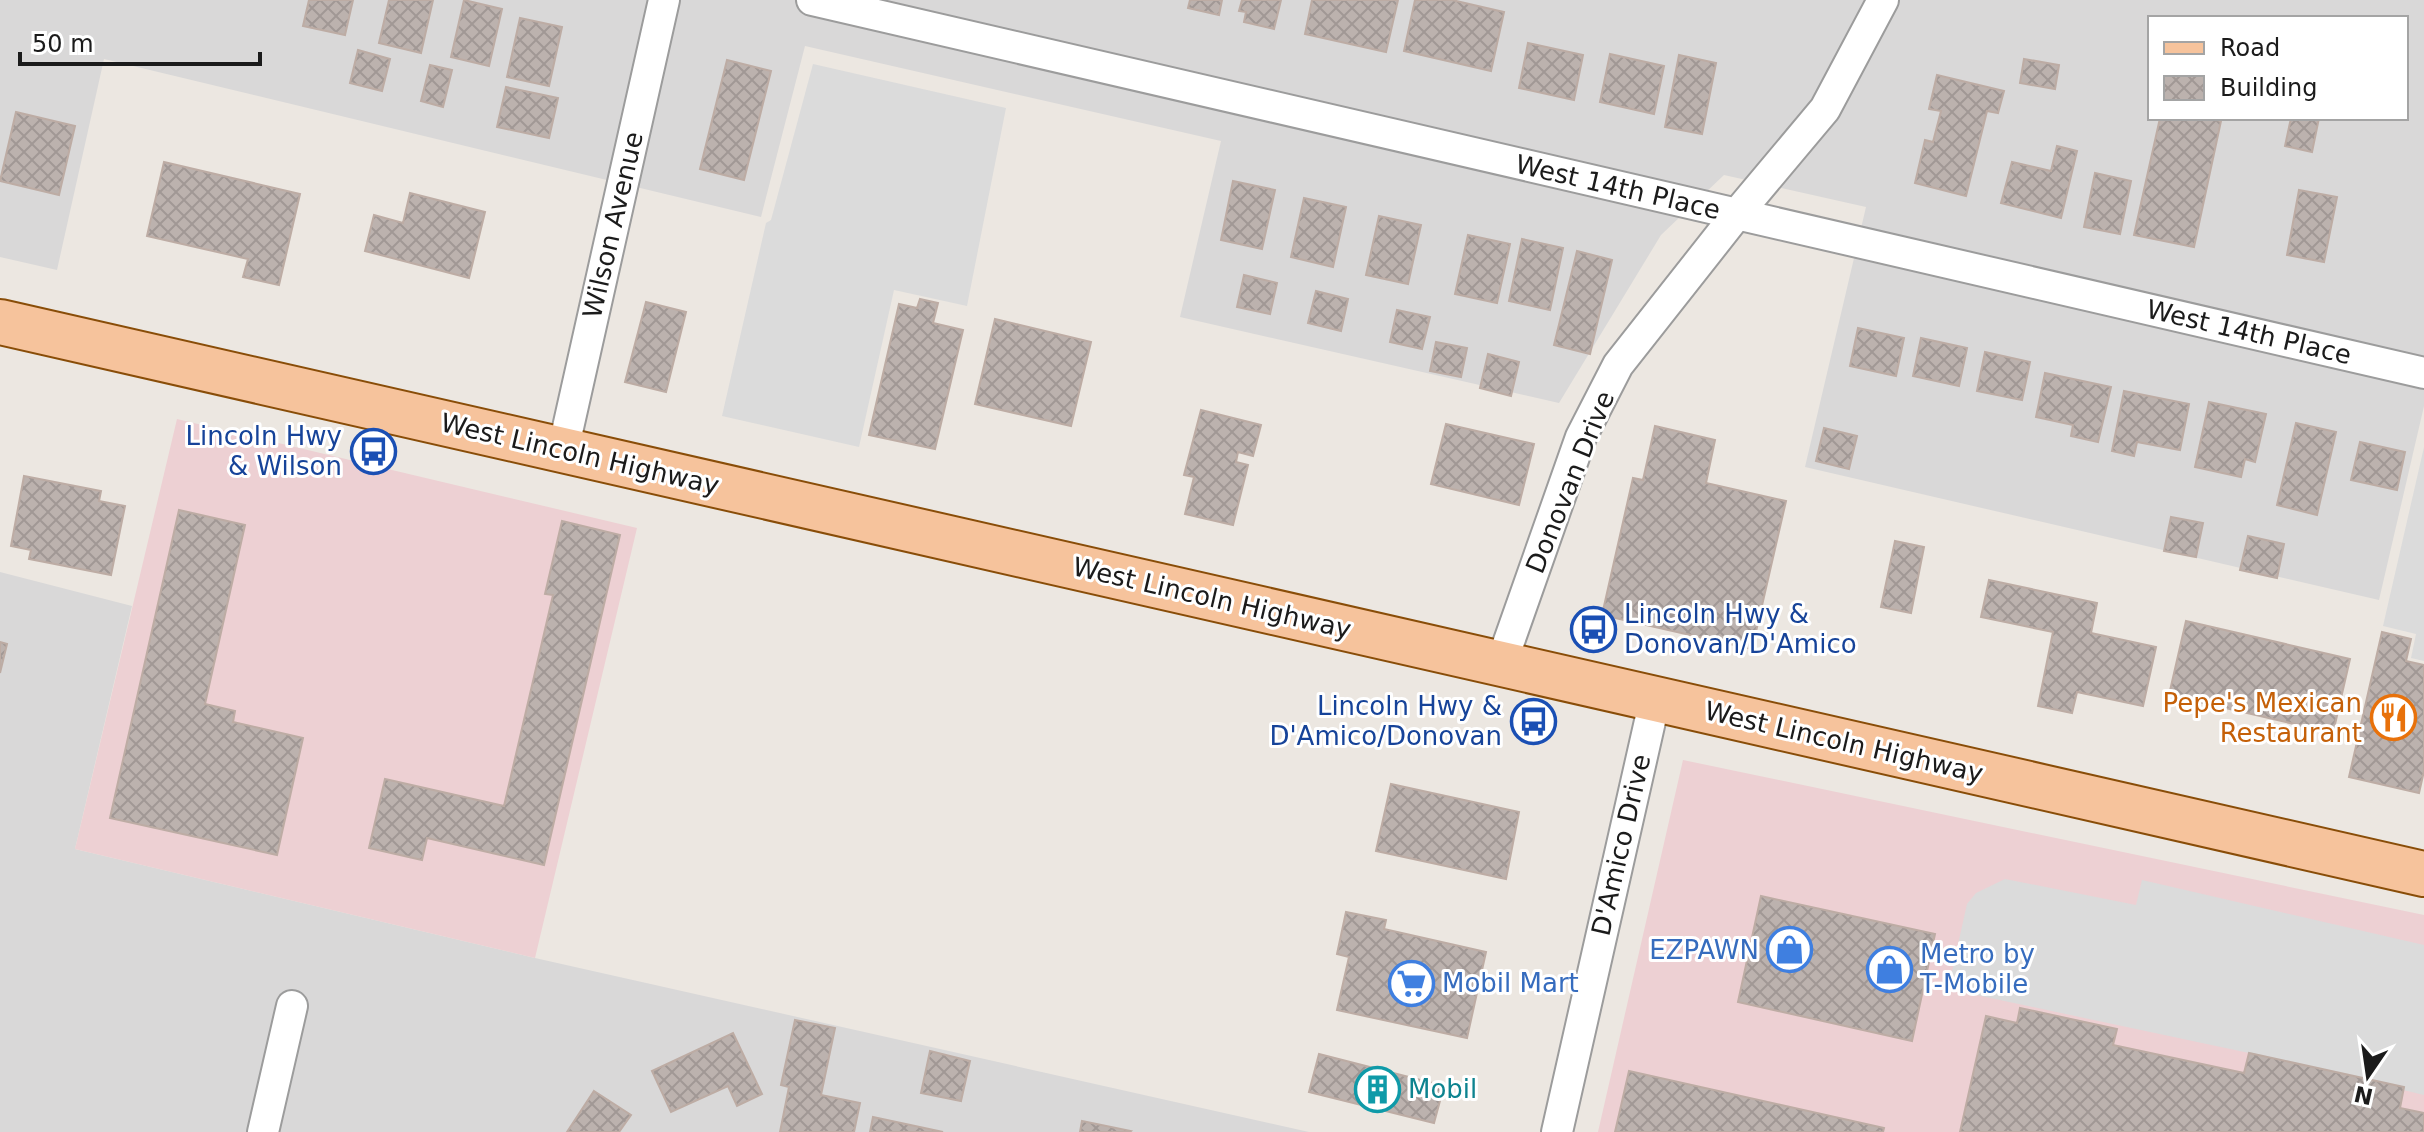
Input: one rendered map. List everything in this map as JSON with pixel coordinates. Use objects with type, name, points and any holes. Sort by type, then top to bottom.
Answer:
[{"type":"main road","name":"West Lincoln Highway","points":[[0,322],[2424,874]]},
{"type":"street","name":"Wilson Avenue","points":[[563,450],[664,0]]},
{"type":"street","name":"West 14th Place","points":[[812,0],[2424,373]]},
{"type":"street","name":"Donovan Drive","points":[[1501,664],[1581,437],[1618,365],[1737,214],[1825,109],[1883,0]]},
{"type":"street","name":"D'Amico Drive","points":[[1557,1132],[1655,699]]},
{"type":"street","points":[[263,1132],[292,1006]]},
{"type":"shaded area","points":[[0,0],[2424,0],[2424,406],[2379,600],[1805,467],[1866,207],[1724,175],[1661,235],[1559,403],[1180,317],[1221,141],[805,46],[761,217],[104,59],[57,270],[0,257]]},
{"type":"shaded area","points":[[813,64],[1006,108],[967,306],[894,290],[859,447],[722,416],[766,223],[771,220]]},
{"type":"shaded area","points":[[177,419],[637,528],[535,958],[75,849]]},
{"type":"shaded area","points":[[2424,447],[2424,661],[2411,658],[2416,634],[2383,626]]},
{"type":"shaded area","points":[[0,572],[132,606],[75,849],[535,958],[1309,1132],[0,1132]]},
{"type":"shaded area","points":[[1683,760],[2424,915],[2424,1132],[1598,1132]]},
{"type":"shaded area","points":[[2005,879],[2136,905],[2142,880],[2424,945],[2424,1095],[2249,1053],[1948,989],[1967,904],[1976,893]]},
{"type":"building","points":[[309,0],[353,0],[345,35],[303,26]]},
{"type":"building","points":[[389,0],[433,0],[421,53],[379,43]]},
{"type":"building","points":[[464,0],[502,9],[489,66],[451,57]]},
{"type":"building","points":[[1190,0],[1222,0],[1219,15],[1188,8]]},
{"type":"building","points":[[1242,0],[1281,0],[1274,29],[1244,22],[1246,12],[1239,11]]},
{"type":"building","points":[[1312,0],[1398,0],[1386,52],[1305,34]]},
{"type":"building","points":[[1415,0],[1452,0],[1504,12],[1491,71],[1404,51]]},
{"type":"building","points":[[520,18],[562,27],[549,86],[507,77]]},
{"type":"building","points":[[1528,43],[1583,55],[1574,100],[1519,88]]},
{"type":"building","points":[[358,50],[390,59],[382,91],[350,83]]},
{"type":"building","points":[[1610,54],[1664,66],[1654,114],[1600,102]]},
{"type":"building","points":[[1679,55],[1716,63],[1702,134],[1665,127]]},
{"type":"building","points":[[2024,59],[2059,65],[2055,89],[2020,83]]},
{"type":"building","points":[[727,60],[771,71],[744,180],[700,169]]},
{"type":"building","points":[[430,65],[452,70],[443,107],[421,101]]},
{"type":"building","points":[[1937,75],[2004,91],[1998,113],[1987,111],[1966,196],[1915,183],[1925,140],[1933,142],[1941,111],[1929,109]]},
{"type":"building","points":[[506,87],[558,98],[549,138],[497,127]]},
{"type":"building","points":[[16,112],[75,126],[59,195],[0,181]]},
{"type":"building","points":[[2160,120],[2221,121],[2194,247],[2134,235]]},
{"type":"building","points":[[2291,120],[2319,120],[2312,152],[2285,146]]},
{"type":"building","points":[[2057,146],[2077,151],[2061,218],[2001,203],[2012,162],[2051,171]]},
{"type":"building","points":[[164,162],[300,194],[279,285],[243,277],[248,259],[147,236]]},
{"type":"building","points":[[2095,173],[2131,181],[2120,234],[2084,227]]},
{"type":"building","points":[[1233,181],[1275,190],[1262,249],[1221,240]]},
{"type":"building","points":[[2299,190],[2337,197],[2324,262],[2287,255]]},
{"type":"building","points":[[410,193],[485,212],[469,278],[365,251],[374,215],[403,223]]},
{"type":"building","points":[[1304,198],[1346,207],[1333,267],[1291,257]]},
{"type":"building","points":[[1379,216],[1421,225],[1408,284],[1366,275]]},
{"type":"building","points":[[1468,235],[1510,244],[1497,303],[1455,294]]},
{"type":"building","points":[[1522,239],[1563,248],[1550,310],[1509,301]]},
{"type":"building","points":[[1577,251],[1612,260],[1590,354],[1554,345]]},
{"type":"building","points":[[1244,275],[1277,283],[1270,314],[1237,307]]},
{"type":"building","points":[[1316,291],[1348,299],[1341,331],[1308,323]]},
{"type":"building","points":[[920,299],[938,303],[933,323],[963,330],[935,449],[869,435],[899,304],[917,308]]},
{"type":"building","points":[[646,302],[686,312],[666,392],[625,382]]},
{"type":"building","points":[[1397,310],[1430,317],[1422,349],[1390,342]]},
{"type":"building","points":[[995,319],[1091,342],[1071,426],[975,404]]},
{"type":"building","points":[[1858,328],[1904,338],[1896,376],[1850,366]]},
{"type":"building","points":[[1921,338],[1967,348],[1959,386],[1913,376]]},
{"type":"building","points":[[1436,342],[1467,348],[1461,377],[1430,371]]},
{"type":"building","points":[[1985,352],[2030,362],[2022,400],[1977,391]]},
{"type":"building","points":[[1488,354],[1519,362],[1511,396],[1480,388]]},
{"type":"building","points":[[2045,373],[2111,387],[2098,442],[2071,436],[2073,425],[2036,417]]},
{"type":"building","points":[[2124,391],[2189,404],[2180,450],[2137,442],[2134,456],[2112,451]]},
{"type":"building","points":[[2209,402],[2266,414],[2255,462],[2245,459],[2241,477],[2195,467]]},
{"type":"building","points":[[1201,410],[1261,425],[1253,456],[1238,452],[1236,462],[1248,465],[1233,525],[1185,514],[1194,477],[1184,475]]},
{"type":"building","points":[[2296,423],[2336,432],[2317,515],[2277,505]]},
{"type":"building","points":[[1446,424],[1534,444],[1519,505],[1431,484]]},
{"type":"building","points":[[1655,426],[1715,440],[1706,483],[1786,501],[1752,649],[1602,615],[1633,478],[1643,480]]},
{"type":"building","points":[[1824,428],[1857,436],[1849,469],[1816,461]]},
{"type":"building","points":[[2360,442],[2405,452],[2397,490],[2351,480]]},
{"type":"building","points":[[24,476],[101,491],[99,501],[125,506],[111,575],[29,559],[31,550],[11,546]]},
{"type":"building","points":[[179,510],[245,525],[205,704],[235,711],[233,722],[303,738],[277,855],[110,818]]},
{"type":"building","points":[[2171,517],[2203,523],[2196,557],[2164,551]]},
{"type":"building","points":[[562,521],[620,535],[544,865],[427,838],[422,860],[369,848],[385,779],[504,806],[553,595],[545,594]]},
{"type":"building","points":[[2248,536],[2284,544],[2277,578],[2240,570]]},
{"type":"building","points":[[1895,541],[1924,547],[1911,613],[1881,607]]},
{"type":"building","points":[[1989,580],[2097,603],[2091,633],[2156,647],[2143,706],[2077,692],[2072,713],[2038,706],[2053,632],[1981,617]]},
{"type":"building","points":[[2186,621],[2350,659],[2333,733],[2169,695]]},
{"type":"building","name":"Pepe's Mexican Restaurant","points":[[2382,632],[2411,639],[2406,661],[2424,665],[2424,771],[2419,793],[2349,777]]},
{"type":"building","points":[[0,642],[7,644],[0,673]]},
{"type":"building","points":[[1391,784],[1519,812],[1506,879],[1376,851]]},
{"type":"building","points":[[1761,896],[1935,934],[1912,1041],[1738,1002]]},
{"type":"building","name":"Mobil Mart","points":[[1346,912],[1386,920],[1384,929],[1486,952],[1467,1038],[1337,1010],[1349,957],[1337,954]]},
{"type":"building","points":[[2020,1008],[2117,1029],[2113,1045],[2244,1073],[2249,1053],[2404,1087],[2400,1108],[2424,1113],[2424,1132],[1960,1132],[1986,1016],[2017,1023]]},
{"type":"building","points":[[795,1020],[835,1028],[821,1095],[860,1103],[854,1132],[780,1132],[789,1087],[781,1085]]},
{"type":"building","points":[[733,1033],[762,1094],[737,1106],[728,1086],[671,1112],[652,1071]]},
{"type":"building","points":[[930,1051],[970,1061],[961,1101],[921,1093]]},
{"type":"building","name":"Mobil","points":[[1319,1054],[1444,1086],[1434,1123],[1309,1092]]},
{"type":"building","points":[[1629,1071],[1884,1128],[1883,1132],[1615,1132]]},
{"type":"building","points":[[594,1091],[631,1115],[619,1132],[567,1132]]},
{"type":"building","points":[[873,1117],[943,1132],[870,1132]]},
{"type":"building","points":[[1082,1121],[1131,1131],[1080,1132]]},
{"type":"place","name":"Lincoln Hwy & Wilson","points":[[373,451]]},
{"type":"place","name":"Lincoln Hwy & Donovan/D'Amico","points":[[1593,629]]},
{"type":"place","name":"Pepe's Mexican Restaurant","points":[[2393,718]]},
{"type":"place","name":"Lincoln Hwy & D'Amico/Donovan","points":[[1533,721]]},
{"type":"place","name":"EZPAWN","points":[[1790,950]]},
{"type":"place","name":"Metro by T-Mobile","points":[[1889,969]]},
{"type":"place","name":"Mobil Mart","points":[[1411,983]]},
{"type":"place","name":"Mobil","points":[[1377,1089]]}]
